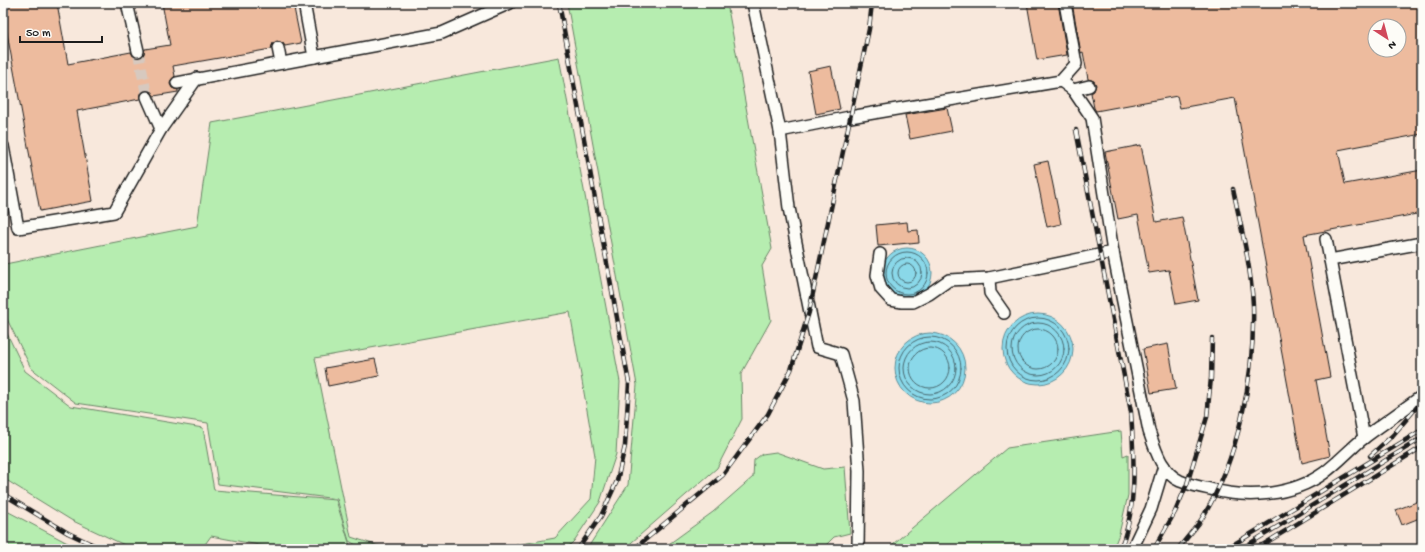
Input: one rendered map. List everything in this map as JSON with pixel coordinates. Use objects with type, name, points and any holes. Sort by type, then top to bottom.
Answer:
[{"type":"lane","points":[[127,3],[138,51]]},
{"type":"lane","points":[[304,3],[314,57]]},
{"type":"lane","points":[[176,83],[442,33],[510,3]]},
{"type":"lane","points":[[752,3],[780,131],[789,208],[817,347],[841,354],[854,401],[859,471],[858,549]]},
{"type":"lane","points":[[780,131],[1061,81],[1076,64],[1065,3]]},
{"type":"lane","points":[[278,48],[281,63]]},
{"type":"lane","points":[[3,146],[18,228],[114,212],[161,129],[197,78]]},
{"type":"lane","points":[[1061,81],[1073,90],[1092,118],[1113,252],[1149,431],[1155,449],[1170,475],[1179,481],[1216,491],[1253,494],[1276,493],[1302,485],[1324,473],[1364,438],[1422,396]]},
{"type":"lane","points":[[1073,90],[1089,86]]},
{"type":"lane","points":[[147,97],[161,129]]},
{"type":"lane","points":[[1326,239],[1364,438]]},
{"type":"lane","points":[[1330,260],[1422,243]]},
{"type":"lane","points":[[880,254],[877,275],[881,289],[891,300],[913,302],[929,294],[948,280],[989,278],[1113,252]]},
{"type":"lane","points":[[989,278],[990,293],[1004,313]]},
{"type":"lane","points":[[1132,549],[1151,509],[1164,466]]},
{"type":"green space","points":[[567,3],[727,3],[772,249],[762,266],[771,320],[741,374],[742,419],[717,468],[624,549],[587,549],[628,485],[637,385]]},
{"type":"green space","points":[[559,57],[620,382],[616,454],[600,502],[574,541],[566,549],[495,549],[555,538],[591,499],[595,456],[570,312],[315,358],[351,537],[388,549],[363,549],[349,541],[337,499],[218,484],[208,423],[76,403],[31,368],[3,311],[3,256],[5,264],[197,226],[212,123]]},
{"type":"green space","points":[[3,325],[25,371],[71,406],[203,428],[214,490],[336,500],[351,549],[280,549],[211,536],[203,547],[205,549],[133,549],[71,520],[3,478]]},
{"type":"green space","points":[[1121,431],[1123,456],[1128,454],[1128,495],[1119,534],[1113,549],[887,549],[1007,448]]},
{"type":"green space","points":[[776,452],[823,469],[845,467],[850,533],[834,537],[822,549],[662,549],[713,512],[753,477],[754,460],[762,454]]},
{"type":"green space","points":[[3,509],[79,549],[3,549]]},
{"type":"water","points":[[907,248],[916,250],[927,259],[932,273],[930,282],[921,293],[907,298],[898,296],[887,287],[882,273],[884,264],[893,253]]},
{"type":"water","points":[[1038,314],[1051,317],[1063,324],[1070,336],[1073,349],[1070,362],[1063,374],[1051,381],[1038,384],[1025,381],[1013,374],[1006,362],[1003,349],[1006,336],[1013,324],[1025,317]]},
{"type":"water","points":[[930,333],[943,336],[955,343],[962,355],[965,368],[962,381],[955,393],[943,400],[930,403],[917,400],[905,393],[898,381],[895,368],[898,355],[905,343],[917,336]]},
{"type":"building","points":[[3,3],[57,3],[68,64],[131,52],[133,56],[139,58],[143,56],[145,49],[170,45],[162,3],[293,3],[301,43],[285,46],[283,43],[277,41],[273,43],[271,49],[173,66],[175,76],[171,80],[170,84],[172,88],[178,90],[178,92],[154,96],[151,91],[145,90],[141,93],[140,99],[77,111],[93,201],[40,211],[3,12]]},
{"type":"building","points":[[1027,3],[1058,3],[1067,55],[1037,60]]},
{"type":"building","points":[[1072,3],[1422,3],[1422,134],[1338,150],[1345,184],[1422,170],[1422,213],[1304,235],[1330,377],[1316,380],[1330,456],[1302,463],[1235,98],[1180,108],[1177,96],[1096,111],[1091,93],[1094,91],[1096,85],[1094,81],[1088,79],[1083,52],[1081,53]]},
{"type":"building","points":[[831,66],[840,109],[816,114],[808,71]]},
{"type":"building","points":[[947,108],[952,131],[910,139],[905,115]]},
{"type":"building","points":[[1141,145],[1156,222],[1182,217],[1198,300],[1176,304],[1169,270],[1149,273],[1138,215],[1118,219],[1105,152]]},
{"type":"building","points":[[1048,161],[1061,224],[1047,227],[1034,164]]},
{"type":"building","points":[[907,222],[908,231],[918,230],[919,243],[878,246],[876,225]]},
{"type":"building","points":[[1168,344],[1176,389],[1151,393],[1143,349]]},
{"type":"building","points":[[375,359],[379,376],[328,386],[325,368]]},
{"type":"building","points":[[1419,501],[1422,507],[1422,517],[1402,525],[1396,510]]},
{"type":"tunnel","points":[[138,51],[147,97]]},
{"type":"railway","points":[[559,3],[629,383],[625,446],[617,481],[601,516],[578,549]]},
{"type":"railway","points":[[634,549],[723,475],[768,414],[791,370],[809,312],[869,29],[872,3]]},
{"type":"railway","points":[[1076,130],[1131,412],[1134,464],[1132,499],[1126,533],[1120,549]]},
{"type":"railway","points":[[1178,549],[1199,523],[1213,500],[1234,447],[1247,390],[1253,332],[1252,290],[1248,261],[1233,189]]},
{"type":"railway","points":[[1154,549],[1175,512],[1187,484],[1207,417],[1211,378],[1212,338]]},
{"type":"railway","points":[[1370,456],[1393,435],[1422,401]]},
{"type":"railway","points":[[1226,549],[1422,430]]},
{"type":"railway","points":[[1241,549],[1422,438]]},
{"type":"railway","points":[[1256,549],[1422,447]]},
{"type":"railway","points":[[3,494],[68,533],[102,549]]}]
